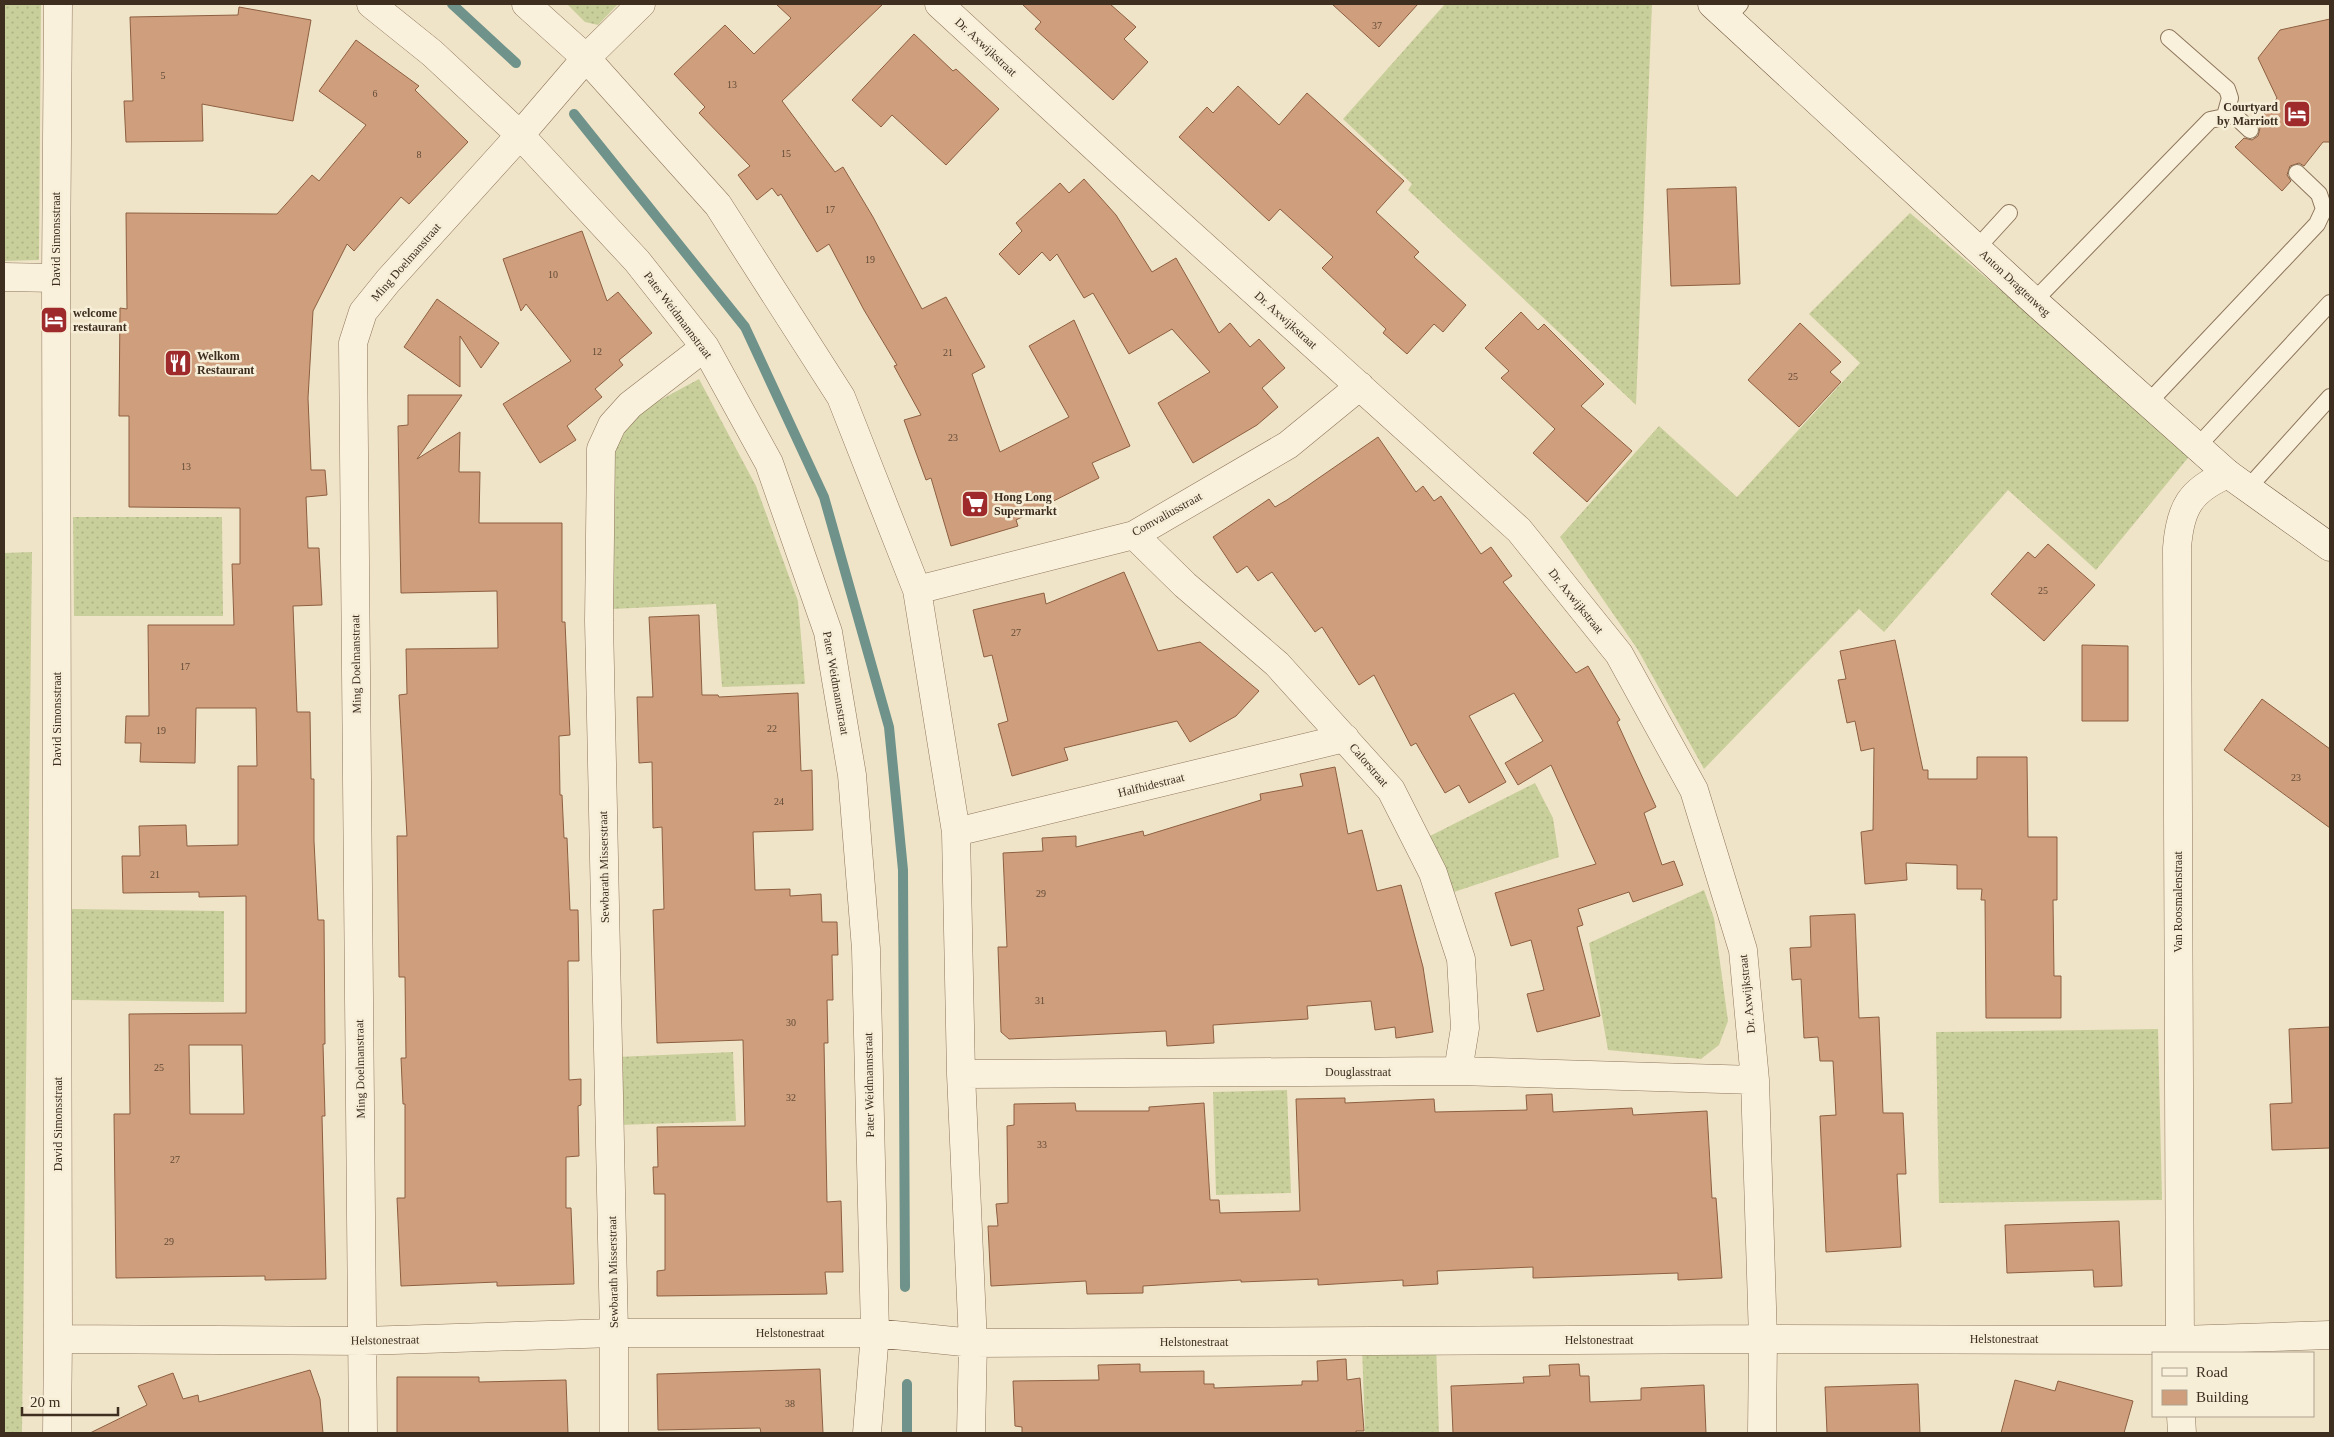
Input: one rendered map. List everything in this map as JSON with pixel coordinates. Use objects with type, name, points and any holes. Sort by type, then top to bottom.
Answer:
[{"type":"street","name":"David Simonsstraat","points":[[56,1433],[58,1339],[56,278],[58,4]]},
{"type":"street","name":"Pater Weidmannstraat","points":[[371,4],[432,52],[520,135],[637,261],[705,347],[770,463],[828,632],[852,775],[866,949],[875,1333],[867,1433]]},
{"type":"street","points":[[526,4],[586,58],[718,205],[841,397],[917,590],[956,832],[960,1074],[973,1343],[971,1433]]},
{"type":"street","name":"Ming Doelmanstraat","points":[[363,1433],[353,343],[363,312],[388,281],[520,135],[586,58],[641,4]]},
{"type":"street","name":"Dr. Axwijkstraat","points":[[939,4],[1126,176],[1519,530],[1619,654],[1694,790],[1742,950],[1755,1080],[1763,1339],[1762,1433]]},
{"type":"street","name":"Anton Dragtenweg","points":[[1726,8],[1977,248],[2148,404],[2238,481],[2330,547]]},
{"type":"street","points":[[13,277],[56,278]]},
{"type":"street","name":"Sewbarath Misserstraat","points":[[614,1433],[614,1333],[599,631],[601,449],[612,425],[630,406],[705,347]]},
{"type":"street","name":"Comvaliusstraat","points":[[917,590],[1134,535],[1288,445],[1360,386]]},
{"type":"street","name":"Van Roosmalenstraat","points":[[2180,1347],[2178,527],[2184,510],[2196,491],[2211,481],[2238,481]]},
{"type":"street","name":"Calorstraat","points":[[1134,535],[1185,585],[1276,664],[1391,790],[1433,873],[1461,959],[1465,1028],[1458,1071]]},
{"type":"street","name":"Halfhidestraat","points":[[956,832],[1345,738]]},
{"type":"street","name":"Douglasstraat","points":[[960,1074],[1458,1071],[1755,1080]]},
{"type":"street","name":"Helstonestraat","points":[[58,1339],[363,1341],[614,1333],[875,1333],[973,1343],[1763,1339],[2180,1347],[2330,1335]]},
{"type":"street","points":[[2181,1417],[2182,1433]]},
{"type":"lane","points":[[2169,38],[2227,89],[2230,98],[2225,116]]},
{"type":"lane","points":[[2034,301],[2210,120],[2234,115],[2250,130]]},
{"type":"lane","points":[[2148,404],[2317,224],[2324,209],[2319,194],[2297,173]]},
{"type":"lane","points":[[1977,248],[2009,213]]},
{"type":"lane","points":[[2197,447],[2330,304]]},
{"type":"lane","points":[[2238,481],[2330,397]]},
{"type":"green space","points":[[4,4],[41,4],[39,260],[4,261]]},
{"type":"green space","points":[[567,4],[618,4],[598,25],[585,22]]},
{"type":"green space","points":[[1445,4],[1652,4],[1636,405],[1408,190],[1412,184],[1343,119]]},
{"type":"green space","points":[[1910,213],[2192,453],[2096,570],[2008,490],[1884,632],[1859,609],[1704,769],[1638,650],[1560,537],[1659,426],[1737,497],[1860,363],[1809,314]]},
{"type":"green space","points":[[699,379],[756,486],[798,601],[805,684],[722,687],[716,604],[613,609],[611,454],[638,412]]},
{"type":"green space","points":[[73,517],[222,517],[223,616],[74,616]]},
{"type":"green space","points":[[32,552],[22,1433],[4,1433],[4,553]]},
{"type":"green space","points":[[1535,783],[1553,818],[1559,857],[1448,894],[1424,839]]},
{"type":"green space","points":[[1704,890],[1714,918],[1728,1021],[1719,1045],[1701,1059],[1608,1050],[1589,943]]},
{"type":"green space","points":[[72,909],[224,911],[224,1002],[72,1000]]},
{"type":"green space","points":[[2158,1029],[2162,1200],[1939,1203],[1936,1032]]},
{"type":"green space","points":[[733,1052],[736,1121],[619,1125],[616,1057]]},
{"type":"green space","points":[[1287,1090],[1291,1193],[1216,1195],[1213,1092]]},
{"type":"green space","points":[[1436,1344],[1439,1433],[1365,1433],[1362,1346]]},
{"type":"building","points":[[776,4],[883,4],[782,101],[835,172],[843,167],[873,217],[922,309],[946,297],[985,367],[972,374],[1000,452],[1069,417],[1029,346],[1074,320],[1130,446],[1092,463],[1099,478],[1016,520],[1018,526],[951,546],[931,478],[926,480],[904,420],[921,415],[894,366],[897,365],[864,310],[829,244],[817,252],[781,194],[778,196],[772,188],[757,200],[738,175],[750,166],[699,113],[705,107],[674,74],[725,25],[754,54],[791,18]]},
{"type":"building","points":[[1022,4],[1110,4],[1136,27],[1124,39],[1148,62],[1113,100],[1035,29],[1041,22]]},
{"type":"building","points":[[1332,4],[1418,4],[1379,47]]},
{"type":"building","points":[[239,7],[311,20],[293,121],[202,104],[203,141],[126,142],[124,101],[133,101],[130,17],[238,15]]},
{"type":"building","name":"Courtyard by Marriott","points":[[2330,19],[2330,142],[2323,142],[2304,166],[2299,163],[2290,166],[2287,175],[2291,181],[2282,191],[2235,147],[2244,138],[2252,140],[2258,136],[2260,128],[2257,123],[2277,98],[2258,58],[2280,30]]},
{"type":"building","points":[[914,34],[953,71],[956,69],[999,109],[946,165],[892,115],[881,127],[852,100]]},
{"type":"building","points":[[356,40],[419,86],[415,90],[468,142],[409,204],[401,197],[354,251],[347,244],[313,311],[308,398],[311,470],[325,470],[327,495],[306,497],[308,548],[319,548],[322,605],[293,606],[297,712],[310,712],[311,779],[314,779],[314,841],[318,920],[324,920],[325,1044],[323,1044],[325,1116],[322,1116],[326,1279],[265,1280],[265,1276],[116,1278],[114,1114],[130,1114],[129,1014],[246,1013],[246,896],[199,897],[199,892],[123,893],[122,856],[140,856],[139,826],[186,825],[187,846],[238,845],[238,766],[257,766],[256,708],[196,708],[195,763],[140,762],[141,743],[125,743],[126,716],[149,716],[148,625],[234,625],[232,564],[240,564],[240,508],[129,507],[129,416],[119,416],[120,308],[127,309],[126,213],[277,214],[312,175],[319,181],[366,125],[319,91]],"holes":[[[189,1045],[242,1045],[244,1114],[190,1114]]]},
{"type":"building","points":[[1238,86],[1279,125],[1307,93],[1404,181],[1376,212],[1419,252],[1414,257],[1466,305],[1443,332],[1434,324],[1407,354],[1383,333],[1386,329],[1322,268],[1333,257],[1280,209],[1269,221],[1179,137],[1207,107],[1213,113]]},
{"type":"building","points":[[1084,179],[1116,215],[1152,272],[1176,258],[1219,333],[1230,323],[1250,347],[1259,339],[1285,368],[1262,388],[1278,407],[1257,425],[1193,463],[1158,403],[1210,372],[1172,329],[1129,354],[1093,293],[1084,298],[1057,254],[1050,261],[1042,252],[1019,275],[999,254],[1022,231],[1016,223],[1060,183],[1069,193]]},
{"type":"building","points":[[1736,187],[1740,284],[1671,286],[1667,189]]},
{"type":"building","points":[[582,231],[607,301],[618,292],[652,333],[619,360],[623,365],[595,389],[602,397],[567,426],[576,440],[540,463],[503,404],[571,361],[526,304],[521,311],[503,259]]},
{"type":"building","points":[[437,299],[499,343],[481,368],[460,336],[460,387],[404,347]]},
{"type":"building","points":[[1521,312],[1538,330],[1544,324],[1604,384],[1581,406],[1632,451],[1587,502],[1533,453],[1555,429],[1501,378],[1509,371],[1485,348]]},
{"type":"building","points":[[1800,323],[1841,362],[1830,372],[1841,382],[1799,427],[1748,380]]},
{"type":"building","points":[[408,395],[462,395],[417,459],[460,432],[459,472],[480,472],[479,523],[562,523],[562,622],[565,622],[570,735],[559,736],[560,795],[562,795],[564,838],[567,838],[570,910],[578,910],[579,961],[568,961],[569,1080],[581,1079],[581,1105],[578,1106],[579,1156],[566,1157],[566,1208],[571,1208],[574,1284],[497,1286],[497,1282],[401,1286],[397,1198],[405,1198],[405,1104],[403,1104],[401,1058],[406,1058],[405,977],[399,977],[397,836],[407,836],[399,695],[407,694],[406,649],[498,648],[497,591],[401,593],[398,426],[408,425]]},
{"type":"building","points":[[1378,437],[1416,492],[1423,486],[1434,501],[1441,496],[1481,554],[1491,547],[1512,576],[1503,582],[1576,673],[1588,666],[1620,720],[1617,722],[1656,807],[1644,813],[1662,865],[1674,861],[1683,885],[1633,902],[1629,892],[1578,909],[1583,925],[1577,927],[1600,1016],[1537,1032],[1527,994],[1544,990],[1531,940],[1511,946],[1495,893],[1596,864],[1551,765],[1518,785],[1505,763],[1543,741],[1514,693],[1469,716],[1506,782],[1469,803],[1459,785],[1445,793],[1416,743],[1411,746],[1374,675],[1359,685],[1322,627],[1315,632],[1272,572],[1258,581],[1247,566],[1237,573],[1213,537],[1269,499],[1275,507],[1287,500]]},
{"type":"building","points":[[2048,544],[2095,585],[2044,641],[1991,594],[2028,552],[2035,558]]},
{"type":"building","points":[[1124,572],[1158,651],[1200,642],[1259,691],[1236,716],[1190,742],[1177,721],[1064,748],[1068,760],[1012,776],[998,724],[1008,721],[992,655],[984,657],[973,610],[1044,593],[1046,604]]},
{"type":"building","points":[[699,615],[702,695],[718,695],[719,697],[798,693],[801,771],[812,770],[813,830],[753,832],[755,890],[790,889],[790,896],[821,894],[822,922],[837,922],[838,955],[832,955],[833,1000],[827,1000],[828,1043],[824,1043],[827,1202],[841,1201],[843,1272],[825,1272],[827,1294],[657,1296],[657,1271],[665,1270],[665,1194],[654,1194],[653,1167],[658,1167],[657,1127],[745,1126],[743,1040],[657,1043],[653,910],[664,909],[662,827],[653,828],[652,762],[639,763],[637,697],[653,697],[649,617]]},
{"type":"building","points":[[1895,640],[1923,770],[1928,770],[1928,779],[1977,779],[1977,757],[2027,757],[2028,837],[2057,837],[2057,900],[2053,900],[2054,976],[2061,976],[2061,1018],[1986,1018],[1985,900],[1981,900],[1982,889],[1957,889],[1957,865],[1906,863],[1907,880],[1865,884],[1861,832],[1873,830],[1874,748],[1861,751],[1855,721],[1847,723],[1838,680],[1846,679],[1840,651]]},
{"type":"building","points":[[2082,645],[2128,646],[2128,721],[2082,721]]},
{"type":"building","points":[[2262,699],[2330,749],[2330,828],[2224,750]]},
{"type":"building","points":[[1335,767],[1348,834],[1362,830],[1377,891],[1401,885],[1423,967],[1433,1032],[1396,1038],[1395,1027],[1375,1030],[1371,1001],[1307,1006],[1308,1019],[1213,1025],[1214,1043],[1167,1046],[1166,1031],[1009,1039],[1001,1032],[998,947],[1007,947],[1003,853],[1043,851],[1042,838],[1076,836],[1076,847],[1143,831],[1144,836],[1261,800],[1260,794],[1303,786],[1300,774]]},
{"type":"building","points":[[1855,914],[1859,1018],[1879,1017],[1883,1113],[1903,1113],[1906,1174],[1897,1174],[1901,1247],[1826,1252],[1820,1116],[1836,1115],[1833,1061],[1820,1061],[1818,1037],[1804,1038],[1801,979],[1792,980],[1790,948],[1811,947],[1810,916]]},
{"type":"building","points":[[2330,1027],[2330,1148],[2272,1150],[2270,1104],[2292,1103],[2289,1029]]},
{"type":"building","points":[[1552,1094],[1553,1112],[1632,1108],[1633,1115],[1707,1111],[1712,1198],[1716,1198],[1722,1278],[1678,1280],[1678,1273],[1533,1278],[1533,1267],[1437,1271],[1438,1284],[1403,1286],[1403,1280],[1318,1285],[1318,1279],[1241,1282],[1241,1280],[1143,1286],[1143,1293],[1087,1294],[1086,1281],[991,1286],[988,1226],[998,1226],[996,1204],[1008,1203],[1007,1126],[1014,1125],[1014,1104],[1075,1103],[1076,1111],[1149,1111],[1149,1107],[1204,1103],[1210,1200],[1219,1200],[1220,1213],[1300,1211],[1296,1099],[1345,1098],[1345,1103],[1434,1099],[1435,1112],[1527,1110],[1526,1095]]},
{"type":"building","points":[[2119,1221],[2122,1286],[2094,1287],[2093,1270],[2007,1273],[2005,1225]]},
{"type":"building","points":[[1346,1359],[1347,1380],[1360,1378],[1364,1431],[1356,1431],[1356,1433],[1022,1433],[1022,1427],[1015,1426],[1013,1381],[1099,1380],[1098,1365],[1140,1364],[1140,1372],[1204,1371],[1204,1384],[1214,1384],[1214,1388],[1302,1385],[1302,1381],[1318,1381],[1317,1361]]},
{"type":"building","points":[[1579,1364],[1580,1376],[1589,1376],[1590,1402],[1641,1400],[1641,1388],[1704,1385],[1706,1433],[1453,1433],[1451,1386],[1524,1383],[1523,1377],[1550,1376],[1549,1365]]},
{"type":"building","points":[[820,1369],[823,1433],[761,1433],[760,1428],[658,1430],[657,1374]]},
{"type":"building","points":[[310,1370],[320,1399],[323,1433],[90,1433],[147,1405],[138,1386],[173,1373],[183,1399],[198,1395],[199,1402]]},
{"type":"building","points":[[397,1377],[479,1377],[479,1382],[566,1380],[568,1433],[397,1433]]},
{"type":"building","points":[[2015,1380],[2055,1391],[2058,1381],[2133,1401],[2124,1433],[2001,1433]]},
{"type":"building","points":[[1918,1384],[1920,1433],[1827,1433],[1825,1387]]},
{"type":"waterway","points":[[452,4],[516,63]]},
{"type":"waterway","points":[[574,114],[745,327],[824,497],[889,727],[903,870],[905,1287]]},
{"type":"waterway","points":[[907,1384],[907,1433]]},
{"type":"place","name":"Courtyard by Marriott","points":[[2297,114]]},
{"type":"place","name":"welcome restaurant","points":[[54,320]]},
{"type":"place","name":"Welkom Restaurant","points":[[178,363]]},
{"type":"place","name":"Hong Long Supermarkt","points":[[975,504]]}]
